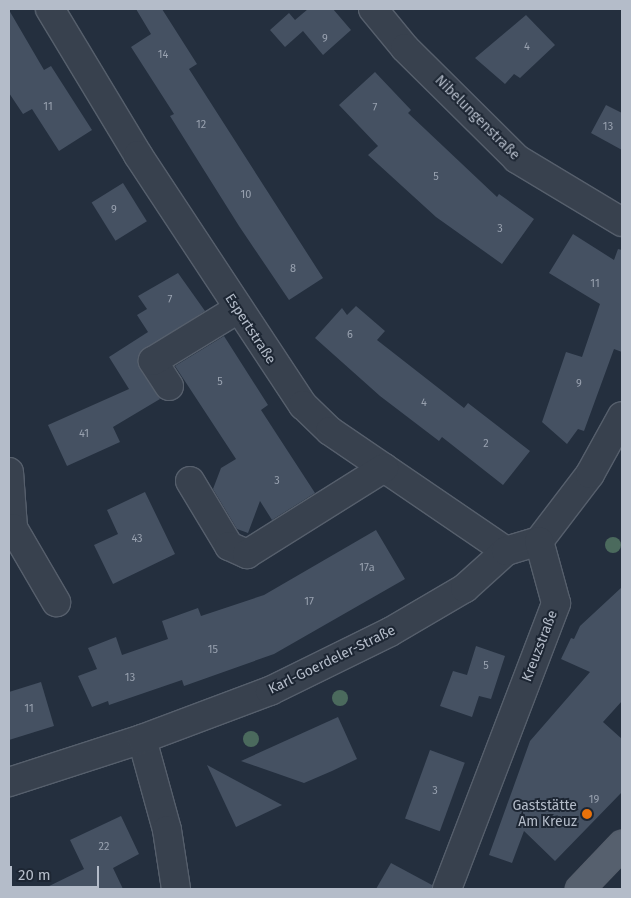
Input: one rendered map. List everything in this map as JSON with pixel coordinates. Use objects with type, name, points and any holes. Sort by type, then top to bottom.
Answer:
[{"type":"main road","points":[[580,889],[622,845]]},
{"type":"street","name":"Espertstraße","points":[[50,9],[138,155],[303,405],[330,431],[506,551]]},
{"type":"street","name":"Nibelungenstraße","points":[[373,9],[406,48],[517,159],[622,222]]},
{"type":"street","points":[[169,386],[153,360],[238,309]]},
{"type":"street","points":[[506,551],[539,541],[590,474],[622,416]]},
{"type":"street","points":[[190,481],[229,546],[246,554],[384,468]]},
{"type":"street","points":[[9,472],[13,528],[56,602]]},
{"type":"street","name":"Kreuzstraße","points":[[447,889],[556,603],[539,541]]},
{"type":"street","name":"Karl-Goerdeler-Straße","points":[[9,782],[142,740],[270,691],[390,632],[465,588],[506,551]]},
{"type":"street","points":[[142,740],[167,830],[176,889]]},
{"type":"building","points":[[136,9],[162,9],[197,64],[189,69],[323,278],[289,300],[239,226],[170,116],[174,114],[131,47],[151,34]]},
{"type":"building","points":[[308,9],[333,9],[351,30],[323,55],[303,31],[285,47],[270,30],[289,13],[295,20]]},
{"type":"building","points":[[9,10],[44,70],[51,66],[92,130],[59,151],[32,109],[23,114],[9,93]]},
{"type":"building","points":[[526,15],[555,45],[520,78],[514,74],[505,84],[475,58]]},
{"type":"building","points":[[375,72],[411,110],[408,113],[497,197],[499,194],[534,219],[502,264],[436,217],[368,155],[378,146],[339,105]]},
{"type":"building","points":[[606,105],[622,113],[622,150],[591,133]]},
{"type":"building","points":[[123,183],[147,221],[115,241],[92,203]]},
{"type":"building","points":[[573,234],[614,260],[618,249],[622,250],[622,352],[614,349],[584,431],[578,429],[567,444],[542,422],[566,352],[582,357],[600,304],[549,273]]},
{"type":"building","points":[[178,273],[205,311],[139,354],[140,369],[160,399],[113,427],[120,442],[67,466],[48,425],[129,389],[109,357],[148,332],[137,315],[147,309],[138,296]]},
{"type":"building","points":[[356,306],[385,331],[377,340],[464,408],[468,403],[530,451],[503,485],[442,437],[439,441],[380,396],[315,338],[342,308],[347,315]]},
{"type":"building","points":[[224,336],[268,405],[261,410],[315,493],[272,520],[260,501],[248,533],[237,529],[213,489],[221,468],[236,459],[175,366]]},
{"type":"building","points":[[145,492],[175,554],[113,584],[94,545],[118,534],[107,510]]},
{"type":"building","points":[[376,530],[405,579],[274,654],[184,686],[182,680],[109,705],[108,701],[92,707],[78,676],[97,669],[88,648],[116,637],[122,655],[168,639],[162,621],[198,608],[201,616],[264,595]]},
{"type":"building","points":[[622,587],[622,701],[603,722],[622,739],[622,792],[555,861],[524,831],[512,863],[489,855],[530,741],[590,672],[561,659],[571,638],[574,639],[580,626]]},
{"type":"building","points":[[476,646],[505,656],[491,699],[479,696],[472,717],[440,706],[453,671],[467,675]]},
{"type":"building","points":[[41,682],[54,726],[9,740],[9,692]]},
{"type":"building","points":[[338,717],[357,759],[332,771],[304,783],[241,761]]},
{"type":"building","points":[[430,750],[465,763],[440,831],[405,819]]},
{"type":"building","points":[[207,765],[282,805],[236,827]]},
{"type":"building","points":[[121,816],[139,854],[113,868],[123,889],[43,889],[84,869],[70,840]]},
{"type":"building","points":[[391,863],[432,885],[432,889],[376,889]]},
{"type":"place","name":"Gaststätte Am Kreuz","points":[[587,814]]}]
